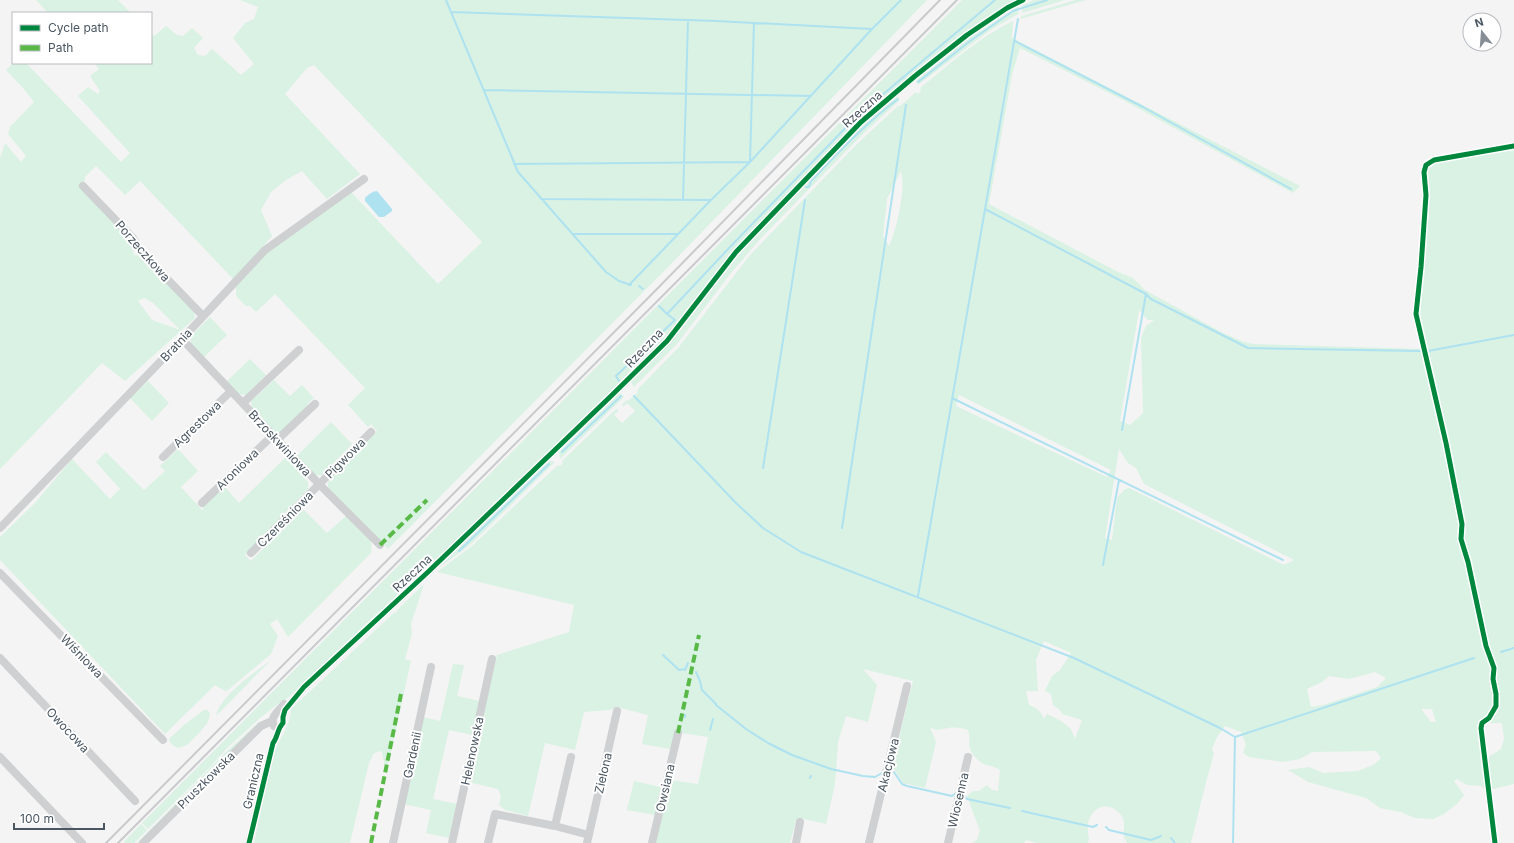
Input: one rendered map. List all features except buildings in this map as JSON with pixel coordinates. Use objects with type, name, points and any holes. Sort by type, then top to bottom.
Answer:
[{"type":"street","name":"Rzeczna","points":[[277,721],[289,698],[304,687],[432,567],[667,341],[736,252],[861,122],[915,76],[967,36],[1006,8],[1023,0]]},
{"type":"street","name":"Bratnia","points":[[0,528],[182,339],[265,250],[364,179]]},
{"type":"street","name":"Porzeczkowa","points":[[83,186],[133,238],[143,254],[203,316]]},
{"type":"street","name":"Brzoskwiniowa","points":[[182,339],[319,484],[380,545]]},
{"type":"street","points":[[243,403],[299,350]]},
{"type":"street","name":"Agrestowa","points":[[163,457],[231,391]]},
{"type":"street","name":"Aroniowa","points":[[202,504],[315,404]]},
{"type":"street","name":"Pigwowa","points":[[319,484],[371,432]]},
{"type":"street","name":"Czereśniowa","points":[[251,553],[319,484]]},
{"type":"street","name":"Wiśniowa","points":[[0,573],[163,740]]},
{"type":"street","name":"Owocowa","points":[[0,658],[135,801]]},
{"type":"street","name":"Helenowska","points":[[452,843],[492,660]]},
{"type":"street","name":"Gardenii","points":[[393,843],[430,667]]},
{"type":"street","name":"Akacjowa","points":[[869,843],[907,686]]},
{"type":"street","name":"Zielona","points":[[488,843],[495,814],[555,826],[588,839],[617,711]]},
{"type":"street","name":"Graniczna","points":[[249,843],[273,743],[272,737],[277,721]]},
{"type":"street","name":"Pruszkowska","points":[[143,843],[262,724],[277,721]]},
{"type":"street","name":"Owsiana","points":[[652,843],[678,733]]},
{"type":"street","points":[[555,826],[571,756]]},
{"type":"street","points":[[0,757],[82,843]]},
{"type":"street","name":"Wiosenna","points":[[948,843],[968,757]]},
{"type":"street","points":[[796,843],[800,822]]},
{"type":"green space","points":[[36,0],[118,0],[130,12],[47,12]]},
{"type":"green space","points":[[240,0],[927,0],[669,266],[388,549],[328,489],[328,482],[377,431],[371,424],[368,427],[348,405],[365,388],[275,294],[256,312],[250,306],[246,306],[236,296],[236,286],[269,251],[351,192],[438,284],[482,242],[314,65],[307,68],[285,94],[360,174],[327,199],[302,171],[286,180],[271,192],[261,210],[272,236],[234,280],[140,181],[125,195],[96,166],[85,177],[84,183],[131,239],[134,255],[140,256],[194,311],[195,318],[125,381],[102,363],[0,469],[0,158],[5,143],[21,162],[26,156],[8,134],[10,127],[34,102],[6,70],[12,64],[27,64],[121,162],[130,153],[78,96],[88,87],[98,94],[100,91],[90,76],[99,69],[95,64],[152,64],[152,35],[154,36],[166,26],[177,35],[183,36],[192,28],[203,38],[194,48],[198,55],[205,56],[212,49],[241,75],[254,64],[233,38],[245,23],[254,19],[258,7]],"holes":[[[144,298],[153,303],[180,330],[152,320],[138,301]]]},
{"type":"green space","points":[[962,0],[1016,0],[856,123],[739,244],[662,341],[433,563],[302,685],[283,702],[282,701],[260,718],[225,750],[148,829],[142,823]]},
{"type":"green space","points":[[1034,0],[1065,0],[1022,13],[1023,5]]},
{"type":"green space","points":[[1076,0],[1086,0],[1020,19],[1022,16]]},
{"type":"green space","points":[[1019,6],[1018,14],[989,31],[918,85],[916,81],[968,39]]},
{"type":"green space","points":[[1013,21],[1012,38],[1300,186],[1293,193],[1123,100],[1020,48],[1012,75],[989,204],[1118,272],[1133,278],[1145,290],[1221,332],[1244,342],[1254,344],[1421,349],[1422,353],[1426,353],[1419,324],[1418,312],[1424,264],[1429,193],[1426,172],[1427,166],[1435,162],[1514,148],[1514,784],[1485,791],[1482,786],[1467,785],[1457,779],[1454,781],[1464,795],[1457,804],[1444,814],[1433,819],[1415,818],[1401,812],[1380,808],[1366,798],[1308,782],[1288,770],[1309,767],[1323,773],[1358,771],[1375,764],[1381,758],[1376,751],[1312,752],[1300,759],[1283,762],[1249,757],[1243,753],[1246,745],[1241,732],[1225,726],[1217,737],[1212,749],[1214,753],[1191,843],[1127,843],[1124,837],[1124,822],[1121,815],[1113,808],[1104,807],[1096,810],[1090,817],[1088,822],[1088,843],[1037,843],[1026,840],[1024,843],[972,843],[977,840],[980,831],[967,796],[973,791],[979,791],[987,785],[992,790],[998,791],[1000,770],[982,763],[973,755],[969,747],[968,730],[961,728],[948,728],[937,730],[930,727],[936,742],[925,788],[903,783],[893,767],[913,681],[863,669],[877,685],[868,722],[846,716],[838,742],[835,784],[826,824],[800,818],[796,821],[790,843],[656,843],[669,780],[698,784],[708,737],[675,732],[670,749],[642,744],[648,715],[617,707],[610,710],[584,712],[575,750],[545,743],[528,816],[505,810],[499,805],[501,796],[498,789],[468,782],[497,655],[569,632],[574,605],[437,572],[472,546],[558,465],[560,466],[563,463],[562,461],[616,409],[619,410],[614,415],[622,423],[635,411],[627,403],[623,407],[622,404],[638,392],[637,390],[678,348],[750,255],[855,146],[899,105],[899,107],[916,92],[918,94],[921,91],[920,88],[954,60],[1000,27]],"holes":[[[901,171],[902,198],[895,230],[889,246],[883,236],[887,199]],[[1139,310],[1148,320],[1154,320],[1146,326],[1141,338],[1143,413],[1130,425],[1120,421]],[[959,395],[1111,470],[1107,477],[956,406]],[[1119,449],[1128,463],[1136,468],[1144,484],[1294,560],[1284,565],[1129,488],[1125,489],[1117,498],[1112,540],[1105,538]],[[1044,641],[1071,653],[1060,670],[1052,676],[1045,691],[1051,694],[1053,705],[1060,710],[1062,714],[1082,720],[1075,739],[1071,729],[1061,721],[1047,714],[1044,719],[1038,710],[1029,705],[1026,691],[1038,691],[1036,660]],[[1375,672],[1386,678],[1377,687],[1323,705],[1311,707],[1307,689],[1322,682],[1329,676],[1349,679]],[[1421,709],[1432,709],[1436,722],[1431,722]],[[1482,723],[1502,723],[1504,739],[1501,749],[1487,758]]]},
{"type":"green space","points":[[897,96],[899,101],[866,131],[762,237],[731,273],[677,344],[634,387],[631,382],[686,323],[733,260],[867,121]]},
{"type":"green space","points":[[210,317],[227,335],[204,357],[191,343],[191,336]]},
{"type":"green space","points":[[250,359],[266,375],[246,395],[239,394],[227,381]]},
{"type":"green space","points":[[274,380],[290,396],[302,385],[314,398],[281,433],[275,432],[252,408],[251,401]]},
{"type":"green space","points":[[148,381],[169,403],[152,421],[130,398]]},
{"type":"green space","points":[[620,393],[624,397],[560,459],[559,452]]},
{"type":"green space","points":[[331,422],[352,444],[322,475],[315,475],[297,456]]},
{"type":"green space","points":[[178,449],[198,471],[181,487],[203,511],[203,506],[224,486],[239,503],[286,457],[308,482],[308,489],[245,555],[251,561],[302,508],[327,533],[347,515],[369,539],[372,549],[371,553],[288,637],[277,619],[270,624],[278,636],[271,654],[228,690],[225,691],[215,685],[165,734],[0,560],[0,537],[35,503],[72,459],[110,499],[120,489],[96,462],[106,452],[144,490],[165,471],[160,466]]},
{"type":"green space","points":[[547,462],[555,462],[470,545],[437,569]]},
{"type":"green space","points":[[424,584],[411,624],[412,634],[405,659],[411,661],[386,774],[382,751],[374,753],[369,763],[350,843],[254,843],[274,755],[289,722],[291,709],[395,612],[396,613],[397,610]]},
{"type":"green space","points":[[272,659],[216,716],[224,700],[231,692]]},
{"type":"green space","points":[[453,664],[464,665],[457,696],[480,701],[473,735],[449,730],[433,799],[457,804],[449,838],[426,833],[431,810],[404,804],[423,717],[440,721]]},
{"type":"green space","points":[[204,710],[208,710],[210,714],[208,722],[199,733],[187,745],[178,748],[171,744],[169,739],[184,725]]},
{"type":"green space","points":[[259,722],[261,723],[140,843],[137,843],[226,752]]},
{"type":"green space","points":[[634,781],[661,787],[655,815],[627,810]]},
{"type":"green space","points":[[141,824],[147,830],[134,843],[123,843]]},
{"type":"water","points":[[377,191],[392,209],[392,211],[384,217],[379,217],[365,201],[365,198],[369,194]]},
{"type":"waterway","points":[[446,0],[518,172],[606,272],[619,281],[631,285]]},
{"type":"waterway","points":[[629,285],[750,162],[872,29],[901,0]]},
{"type":"waterway","points":[[619,381],[616,376],[675,320],[667,314],[856,117],[995,0]]},
{"type":"waterway","points":[[918,82],[970,41],[1013,11],[1047,0]]},
{"type":"waterway","points":[[451,12],[716,21],[872,29]]},
{"type":"waterway","points":[[918,596],[1018,19]]},
{"type":"waterway","points":[[683,200],[688,20]]},
{"type":"waterway","points":[[514,164],[750,162],[754,23]]},
{"type":"waterway","points":[[1015,41],[1143,107],[1291,189]]},
{"type":"waterway","points":[[484,90],[811,96]]},
{"type":"waterway","points":[[806,187],[809,187],[811,181],[853,138],[898,99]]},
{"type":"waterway","points":[[842,528],[906,105]]},
{"type":"waterway","points":[[541,199],[711,200]]},
{"type":"waterway","points":[[763,468],[805,200]]},
{"type":"waterway","points":[[985,209],[1146,294],[1151,299],[1248,348],[1421,351]]},
{"type":"waterway","points":[[574,234],[678,234]]},
{"type":"waterway","points":[[639,286],[643,289]]},
{"type":"waterway","points":[[1122,430],[1146,294]]},
{"type":"waterway","points":[[659,306],[667,314]]},
{"type":"waterway","points":[[1428,351],[1514,335]]},
{"type":"waterway","points":[[562,452],[621,396]]},
{"type":"waterway","points":[[634,396],[736,503],[763,528],[801,552],[1074,658],[1220,728],[1235,737],[1233,843]]},
{"type":"waterway","points":[[952,398],[1283,560]]},
{"type":"waterway","points":[[459,551],[549,464]]},
{"type":"waterway","points":[[1103,565],[1119,480]]},
{"type":"waterway","points":[[1501,652],[1514,648]]},
{"type":"waterway","points":[[663,655],[679,670],[685,669]]},
{"type":"waterway","points":[[1235,737],[1474,658]]},
{"type":"waterway","points":[[685,670],[688,663]]},
{"type":"waterway","points":[[696,672],[702,690],[716,704]]},
{"type":"waterway","points":[[716,705],[746,729],[768,743],[792,755],[831,769],[863,776],[875,777],[882,773]]},
{"type":"waterway","points":[[710,730],[713,719]]},
{"type":"waterway","points":[[894,772],[902,784],[907,786],[952,796],[956,793]]},
{"type":"waterway","points":[[964,795],[967,799],[1010,808]]},
{"type":"waterway","points":[[1022,811],[1093,827],[1097,825]]},
{"type":"waterway","points":[[1106,827],[1109,830],[1151,840],[1161,836]]},
{"type":"waterway","points":[[1171,838],[1175,843]]},
{"type":"railway","points":[[106,843],[654,292],[940,0]]},
{"type":"railway","points":[[118,843],[957,0]]},
{"type":"marked path","points":[[380,545],[427,500]]},
{"type":"marked path","points":[[678,733],[699,635]]},
{"type":"marked path","points":[[371,843],[401,694]]},
{"type":"cycle path","points":[[249,843],[273,743],[283,723],[285,710],[304,687],[428,572],[667,341],[736,252],[861,122],[915,76],[967,35],[1007,8],[1023,0]]},
{"type":"cycle path","points":[[1495,843],[1481,728],[1482,723],[1489,718],[1496,706],[1496,694],[1493,679],[1494,668],[1486,646],[1468,562],[1461,539],[1462,524],[1446,443],[1416,314],[1426,195],[1424,172],[1426,165],[1434,160],[1514,146]]}]
